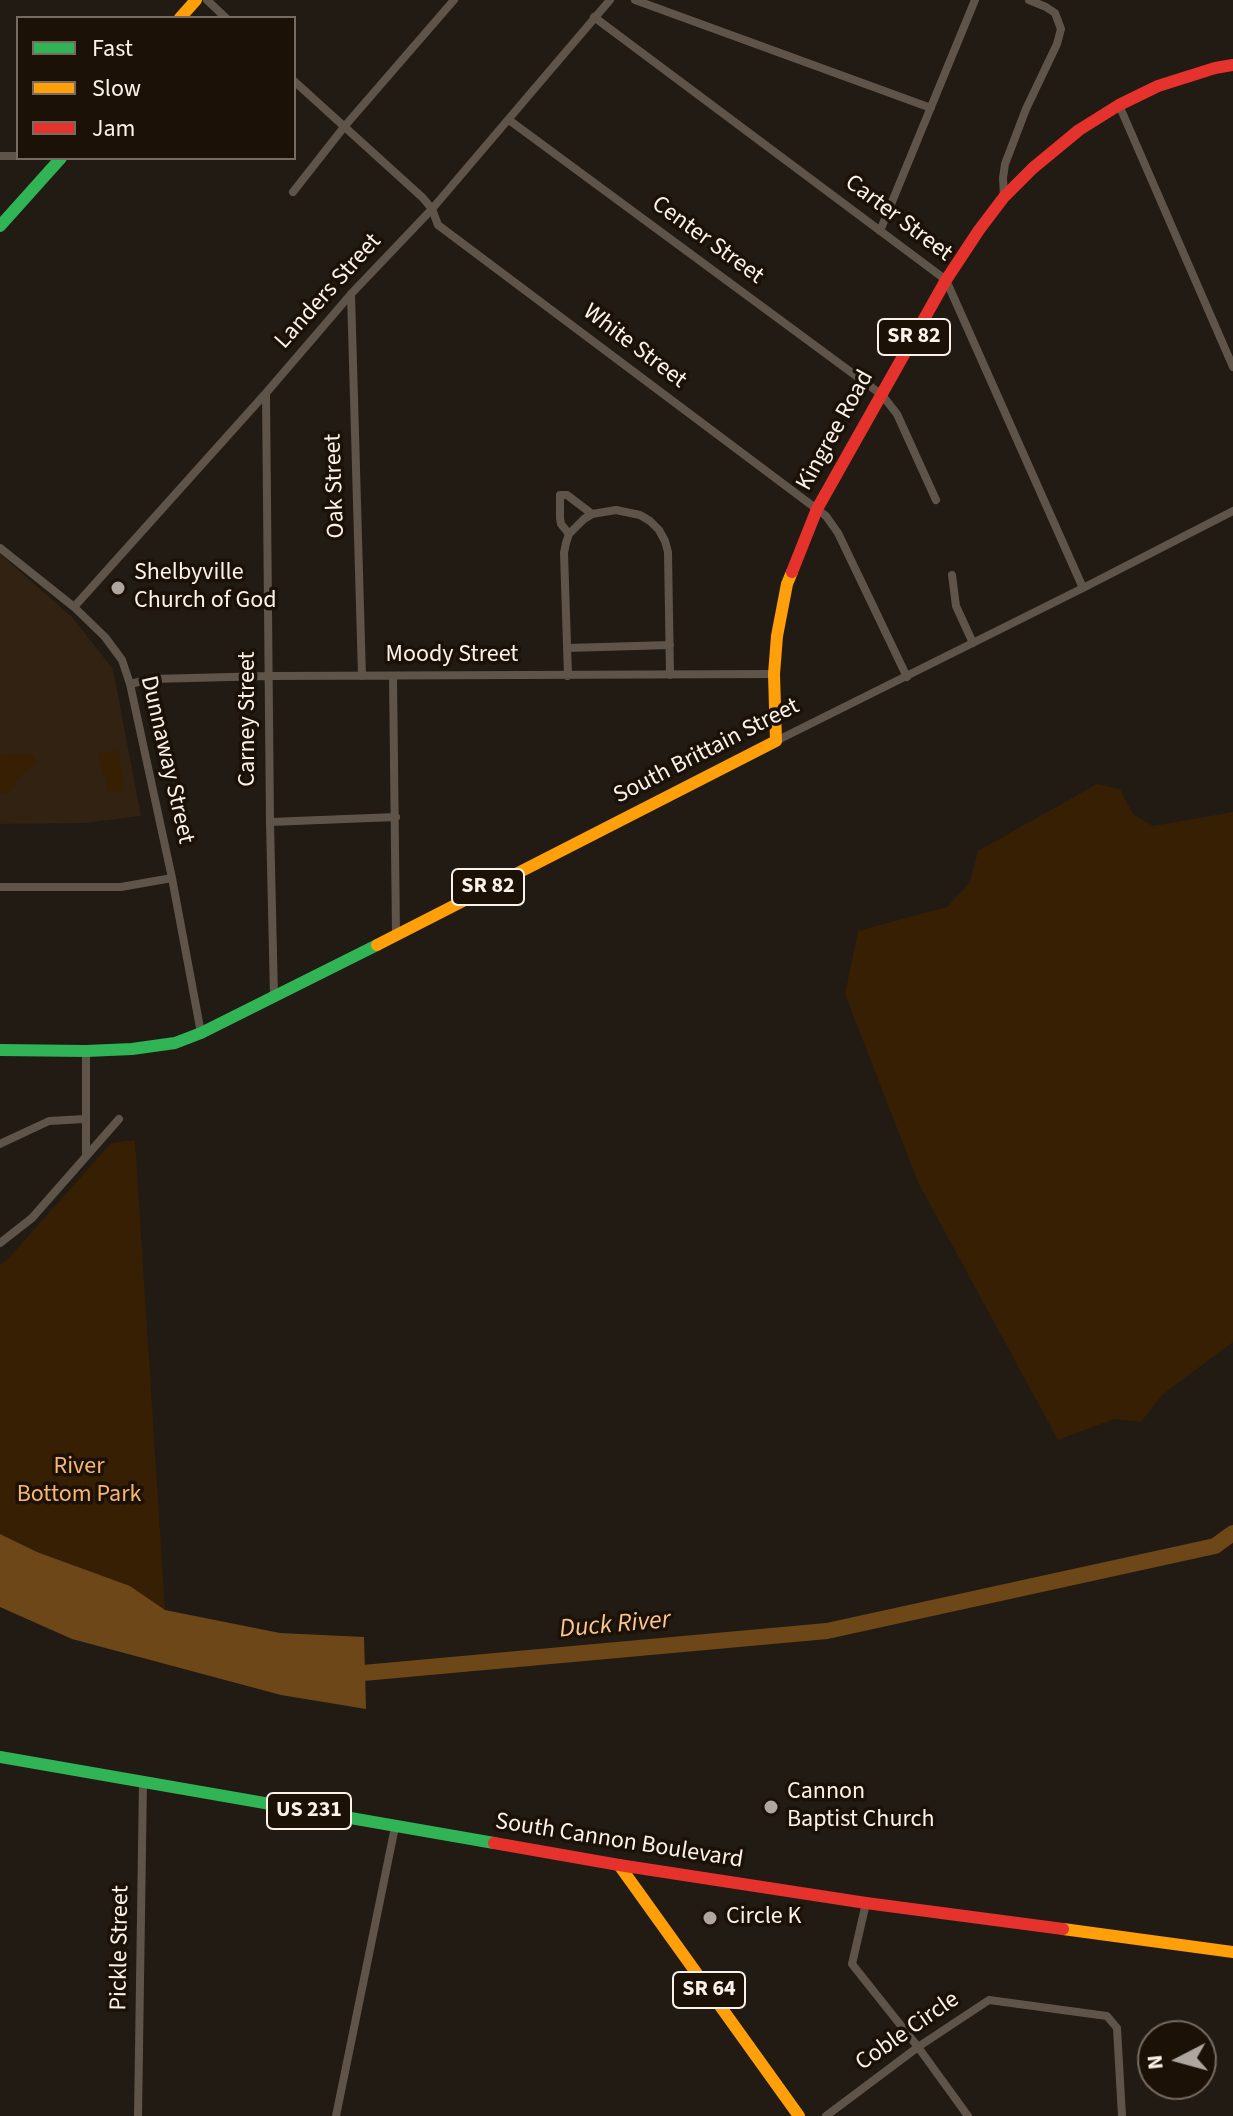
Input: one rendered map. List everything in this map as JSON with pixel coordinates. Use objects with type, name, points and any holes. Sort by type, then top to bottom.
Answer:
[{"type":"main road","points":[[182,16],[196,0]]},
{"type":"main road","name":"Kingree Road","points":[[776,741],[774,674],[777,636],[787,584],[805,535],[946,280],[979,230],[1004,197],[1033,168],[1079,130],[1158,86],[1233,65]]},
{"type":"main road","points":[[0,226],[59,160]]},
{"type":"main road","name":"South Brittain Street","points":[[201,1033],[776,741]]},
{"type":"main road","name":"SR 82","points":[[0,1050],[86,1051],[149,1047],[175,1043],[201,1033]]},
{"type":"main road","name":"South Cannon Boulevard","points":[[0,1757],[619,1865],[866,1903],[1233,1952]]},
{"type":"main road","name":"SR 64","points":[[619,1865],[799,2116]]},
{"type":"street","points":[[207,0],[224,16]]},
{"type":"street","points":[[293,192],[344,127],[454,0]]},
{"type":"street","name":"Landers Street","points":[[74,607],[351,294],[432,209],[610,0]]},
{"type":"street","points":[[635,0],[931,108]]},
{"type":"street","points":[[880,231],[975,0]]},
{"type":"street","points":[[1004,197],[1005,164],[1061,29],[1055,13],[1029,0]]},
{"type":"street","name":"Carter Street","points":[[594,17],[946,280],[1083,588]]},
{"type":"street","name":"White Street","points":[[296,83],[423,198],[432,209],[438,225],[826,516],[838,533],[907,677]]},
{"type":"street","points":[[1119,105],[1233,367]]},
{"type":"street","name":"Center Street","points":[[509,120],[882,395]]},
{"type":"street","name":"Oak Street","points":[[351,294],[362,676]]},
{"type":"street","name":"Carney Street","points":[[266,393],[274,997]]},
{"type":"street","points":[[882,395],[897,414],[936,500]]},
{"type":"street","points":[[569,534],[561,524],[560,495],[567,495],[592,514]]},
{"type":"street","points":[[568,676],[564,553],[569,534],[592,514],[616,510],[640,515],[659,530],[668,552],[670,675]]},
{"type":"street","name":"South Brittain Street","points":[[776,741],[1233,511]]},
{"type":"street","name":"Dunnaway Street","points":[[0,548],[74,607],[115,648],[122,660],[130,684],[172,878],[201,1033]]},
{"type":"street","points":[[952,575],[956,606],[973,643]]},
{"type":"street","points":[[567,648],[670,645]]},
{"type":"street","name":"Moody Street","points":[[130,684],[151,679],[270,676],[774,674]]},
{"type":"street","points":[[393,676],[396,935]]},
{"type":"street","points":[[270,822],[396,817]]},
{"type":"street","points":[[0,887],[121,887],[172,878]]},
{"type":"street","points":[[86,1051],[86,1154]]},
{"type":"street","points":[[0,1144],[49,1121],[85,1119]]},
{"type":"street","points":[[0,1243],[32,1218],[119,1119]]},
{"type":"street","name":"Pickle Street","points":[[138,2116],[143,1781]]},
{"type":"street","points":[[336,2116],[395,1827]]},
{"type":"street","points":[[866,1903],[852,1964],[968,2116]]},
{"type":"street","name":"Coble Circle","points":[[826,2116],[918,2047],[989,2000],[1107,2016],[1117,2028],[1122,2116]]},
{"type":"shaded area","points":[[0,554],[72,617],[113,669],[141,816],[85,823],[0,824]]},
{"type":"shaded area","points":[[0,1534],[37,1552],[130,1586],[165,1610],[280,1633],[364,1637],[366,1709],[281,1695],[72,1639],[0,1607]]},
{"type":"green space","points":[[118,751],[125,790],[108,792],[99,754]]},
{"type":"green space","points":[[33,754],[36,761],[34,766],[21,775],[12,790],[0,792],[0,755]]},
{"type":"green space","points":[[1097,784],[1120,789],[1133,814],[1153,826],[1233,812],[1233,1342],[1163,1394],[1141,1422],[1114,1419],[1058,1440],[918,1182],[845,994],[858,931],[947,907],[970,882],[978,851]]},
{"type":"green space","name":"River Bottom Park","points":[[135,1140],[165,1610],[130,1586],[37,1552],[0,1534],[0,1265],[111,1143]]},
{"type":"waterway","name":"Duck River","points":[[346,1671],[363,1673],[827,1631],[1215,1546],[1233,1533]]},
{"type":"traffic: fast","points":[[0,226],[59,160]]},
{"type":"traffic: fast","points":[[0,1050],[86,1051],[175,1043],[377,945]]},
{"type":"traffic: fast","points":[[0,1757],[494,1843]]},
{"type":"traffic: slow","points":[[182,16],[196,0]]},
{"type":"traffic: slow","points":[[377,945],[776,741],[774,674],[777,636],[792,572]]},
{"type":"traffic: slow","points":[[619,1865],[799,2116]]},
{"type":"traffic: slow","points":[[1063,1929],[1233,1952]]},
{"type":"traffic: jam","points":[[792,572],[817,509],[946,280],[1004,197],[1079,130],[1119,105],[1158,86],[1233,65]]},
{"type":"traffic: jam","points":[[494,1843],[866,1903],[1063,1929]]},
{"type":"place","name":"Shelbyville Church of God","points":[[118,588]]},
{"type":"place","name":"Cannon Baptist Church","points":[[771,1807]]},
{"type":"place","name":"Circle K","points":[[710,1918]]}]
